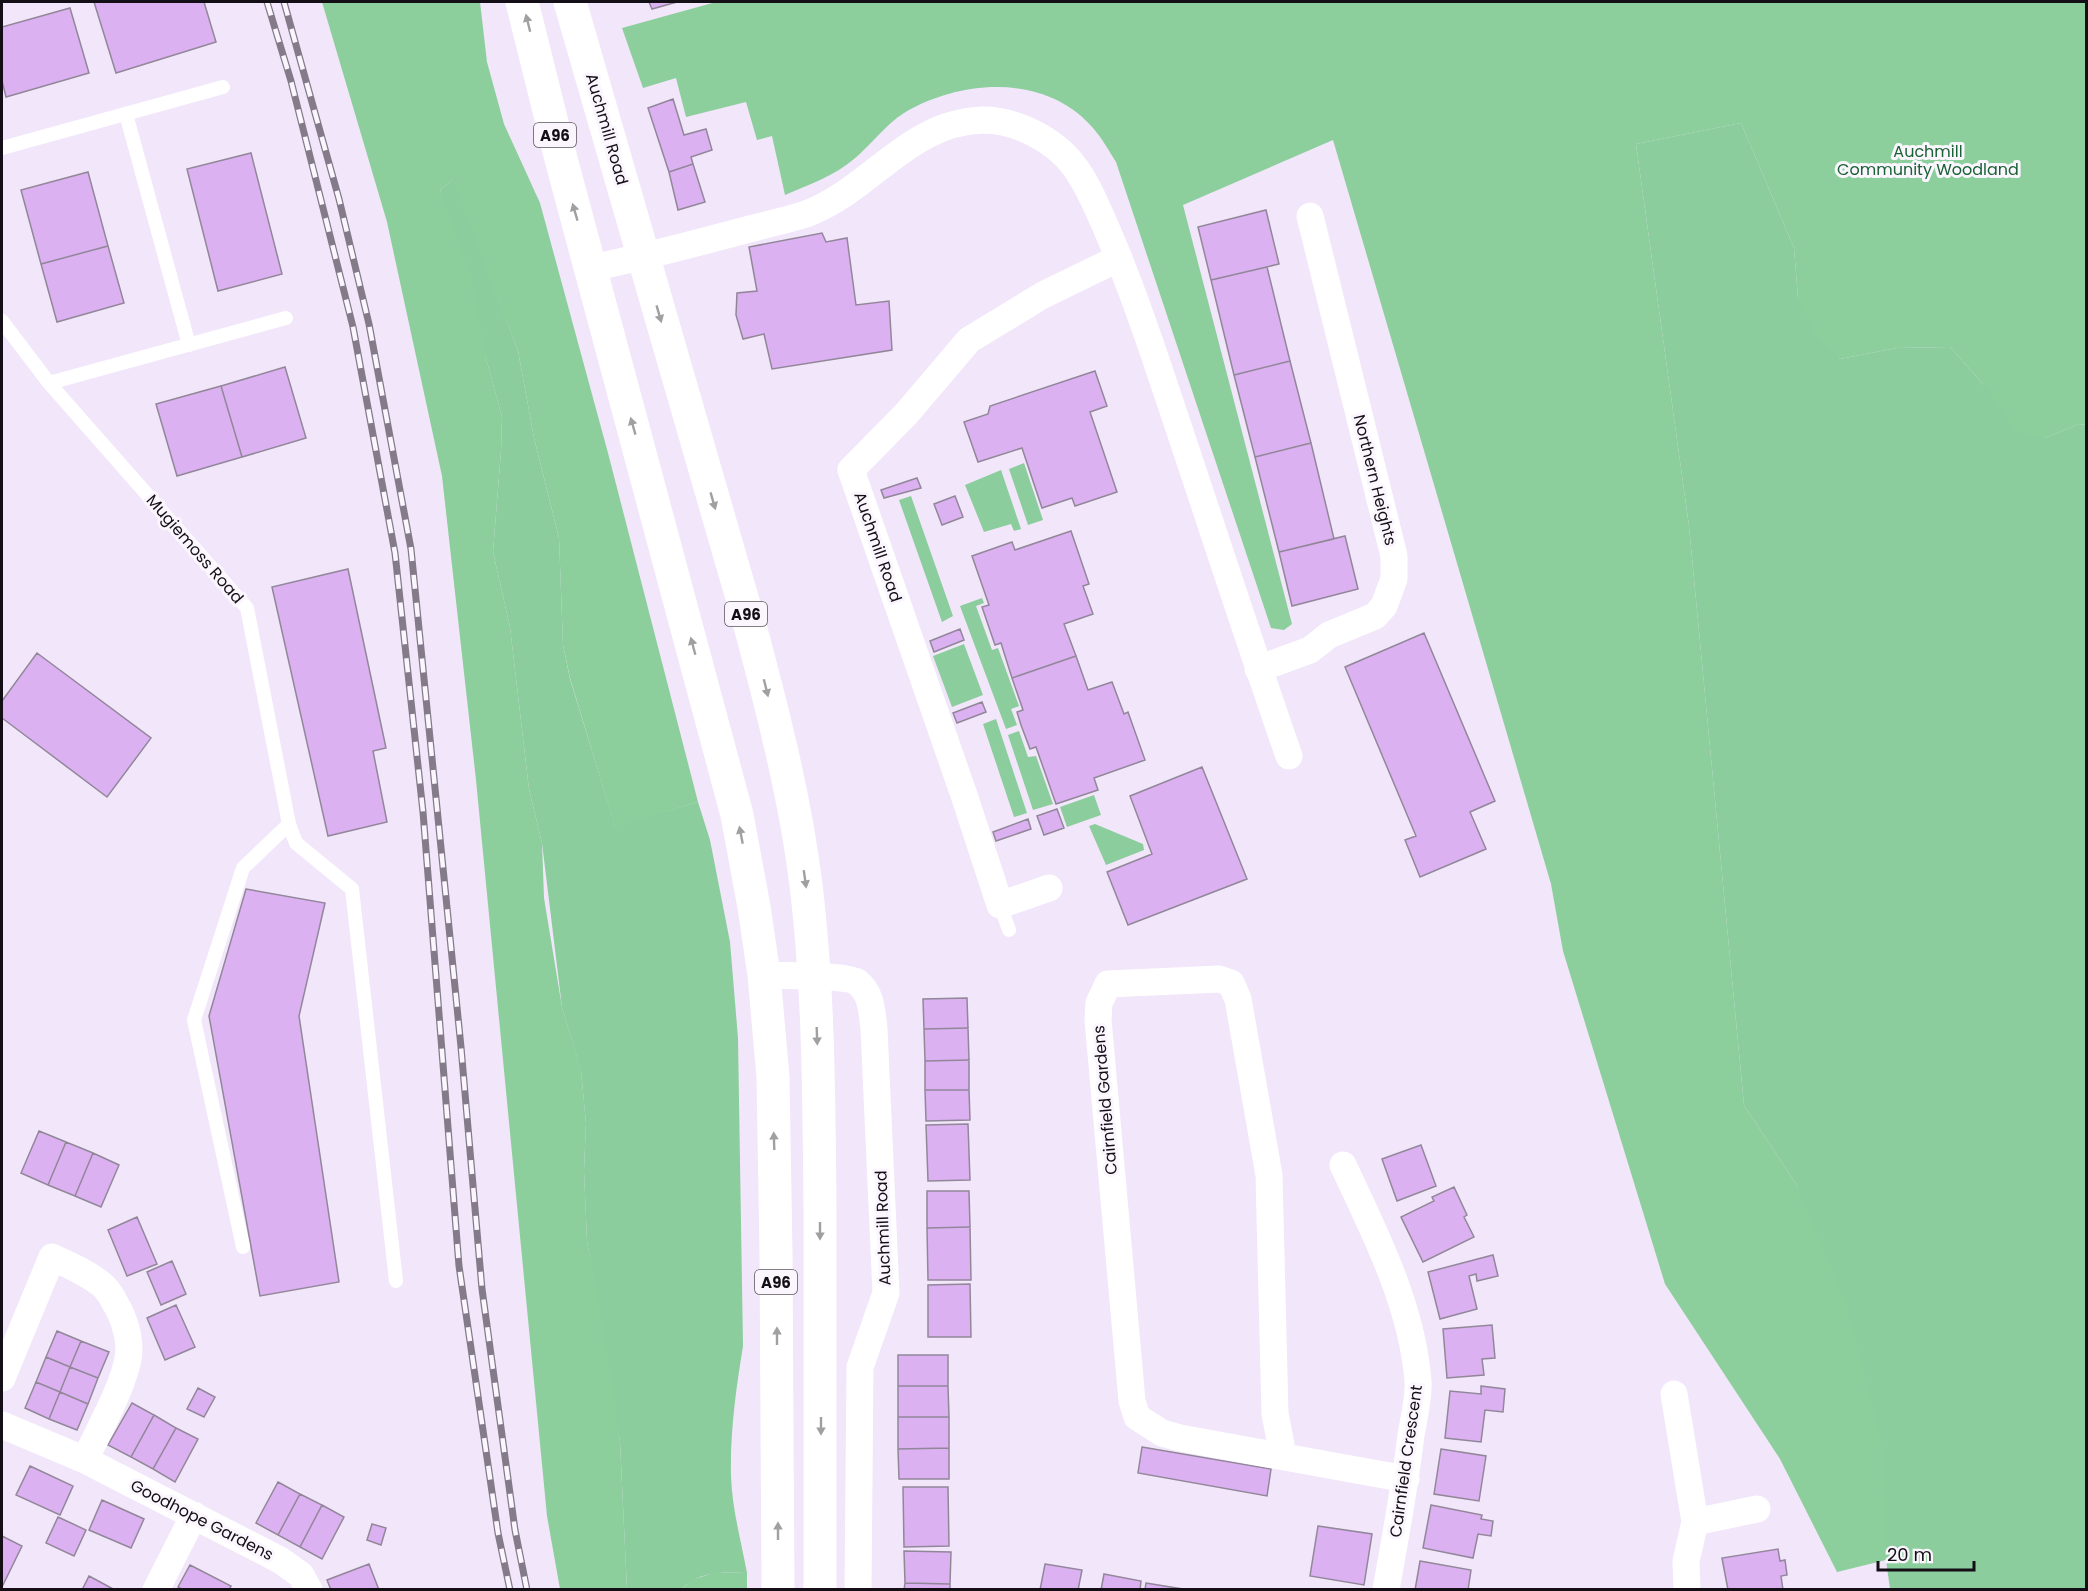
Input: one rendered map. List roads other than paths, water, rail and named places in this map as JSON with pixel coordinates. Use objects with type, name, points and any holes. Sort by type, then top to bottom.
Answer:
[{"type":"main road","name":"A96","points":[[522,2],[561,159],[737,815],[754,907],[764,975],[775,1156],[778,1590]]},
{"type":"main road","name":"Auchmill Road","points":[[570,2],[749,622],[798,826],[815,978],[819,1165],[820,1590]]},
{"type":"street","points":[[591,268],[643,257],[806,213],[833,199],[926,134],[954,124],[985,120],[1020,126],[1051,144],[1072,164],[1089,190],[1119,258],[1289,756]]},
{"type":"street","name":"Northern Heights","points":[[1258,669],[1310,650],[1329,635],[1375,616],[1384,606],[1394,579],[1394,556],[1310,216]]},
{"type":"street","name":"Auchmill Road","points":[[1000,904],[851,470],[907,413],[969,340],[1042,296],[1119,258]]},
{"type":"street","points":[[1000,904],[1049,888]]},
{"type":"street","name":"Auchmill Road","points":[[764,975],[850,979],[856,982],[868,996],[874,1029],[886,1293],[861,1367],[858,1590]]},
{"type":"street","name":"Cairnfield Gardens","points":[[1279,1456],[1281,1444],[1275,1414],[1269,1175],[1238,999],[1231,983],[1218,979],[1108,984],[1099,1003],[1098,1020],[1132,1401],[1137,1417],[1162,1433],[1180,1438],[1279,1456],[1406,1479]]},
{"type":"street","name":"Cairnfield Crescent","points":[[1343,1165],[1400,1295],[1413,1342],[1418,1383],[1406,1479],[1386,1590]]},
{"type":"street","points":[[2,1378],[52,1257],[85,1273],[103,1285],[123,1318],[129,1348],[128,1359],[119,1386],[85,1460]]},
{"type":"street","points":[[1674,1394],[1695,1522],[1686,1561],[1687,1590]]},
{"type":"street","name":"Goodhope Gardens","points":[[2,1425],[85,1460],[292,1567],[301,1575],[309,1590]]},
{"type":"street","points":[[1695,1522],[1756,1509]]},
{"type":"street","points":[[156,1590],[194,1515]]},
{"type":"lane","points":[[2,148],[223,87]]},
{"type":"lane","points":[[126,114],[189,345]]},
{"type":"lane","points":[[49,383],[286,318]]},
{"type":"lane","name":"Mugiemoss Road","points":[[2,321],[49,383],[247,608],[289,824],[296,843],[352,889],[396,1281]]},
{"type":"lane","points":[[243,1247],[194,1020],[243,868],[289,824]]},
{"type":"lane","points":[[1000,904],[1009,930]]},
{"type":"railway","points":[[267,2],[291,81],[353,327],[395,553],[423,812],[459,1266],[498,1533],[510,1590]]},
{"type":"railway","points":[[284,2],[339,199],[369,324],[411,549],[461,1047],[482,1289],[515,1530],[527,1590]]},
{"type":"park label","name":"Auchmill Community Woodland","points":[[1928,160]]}]
